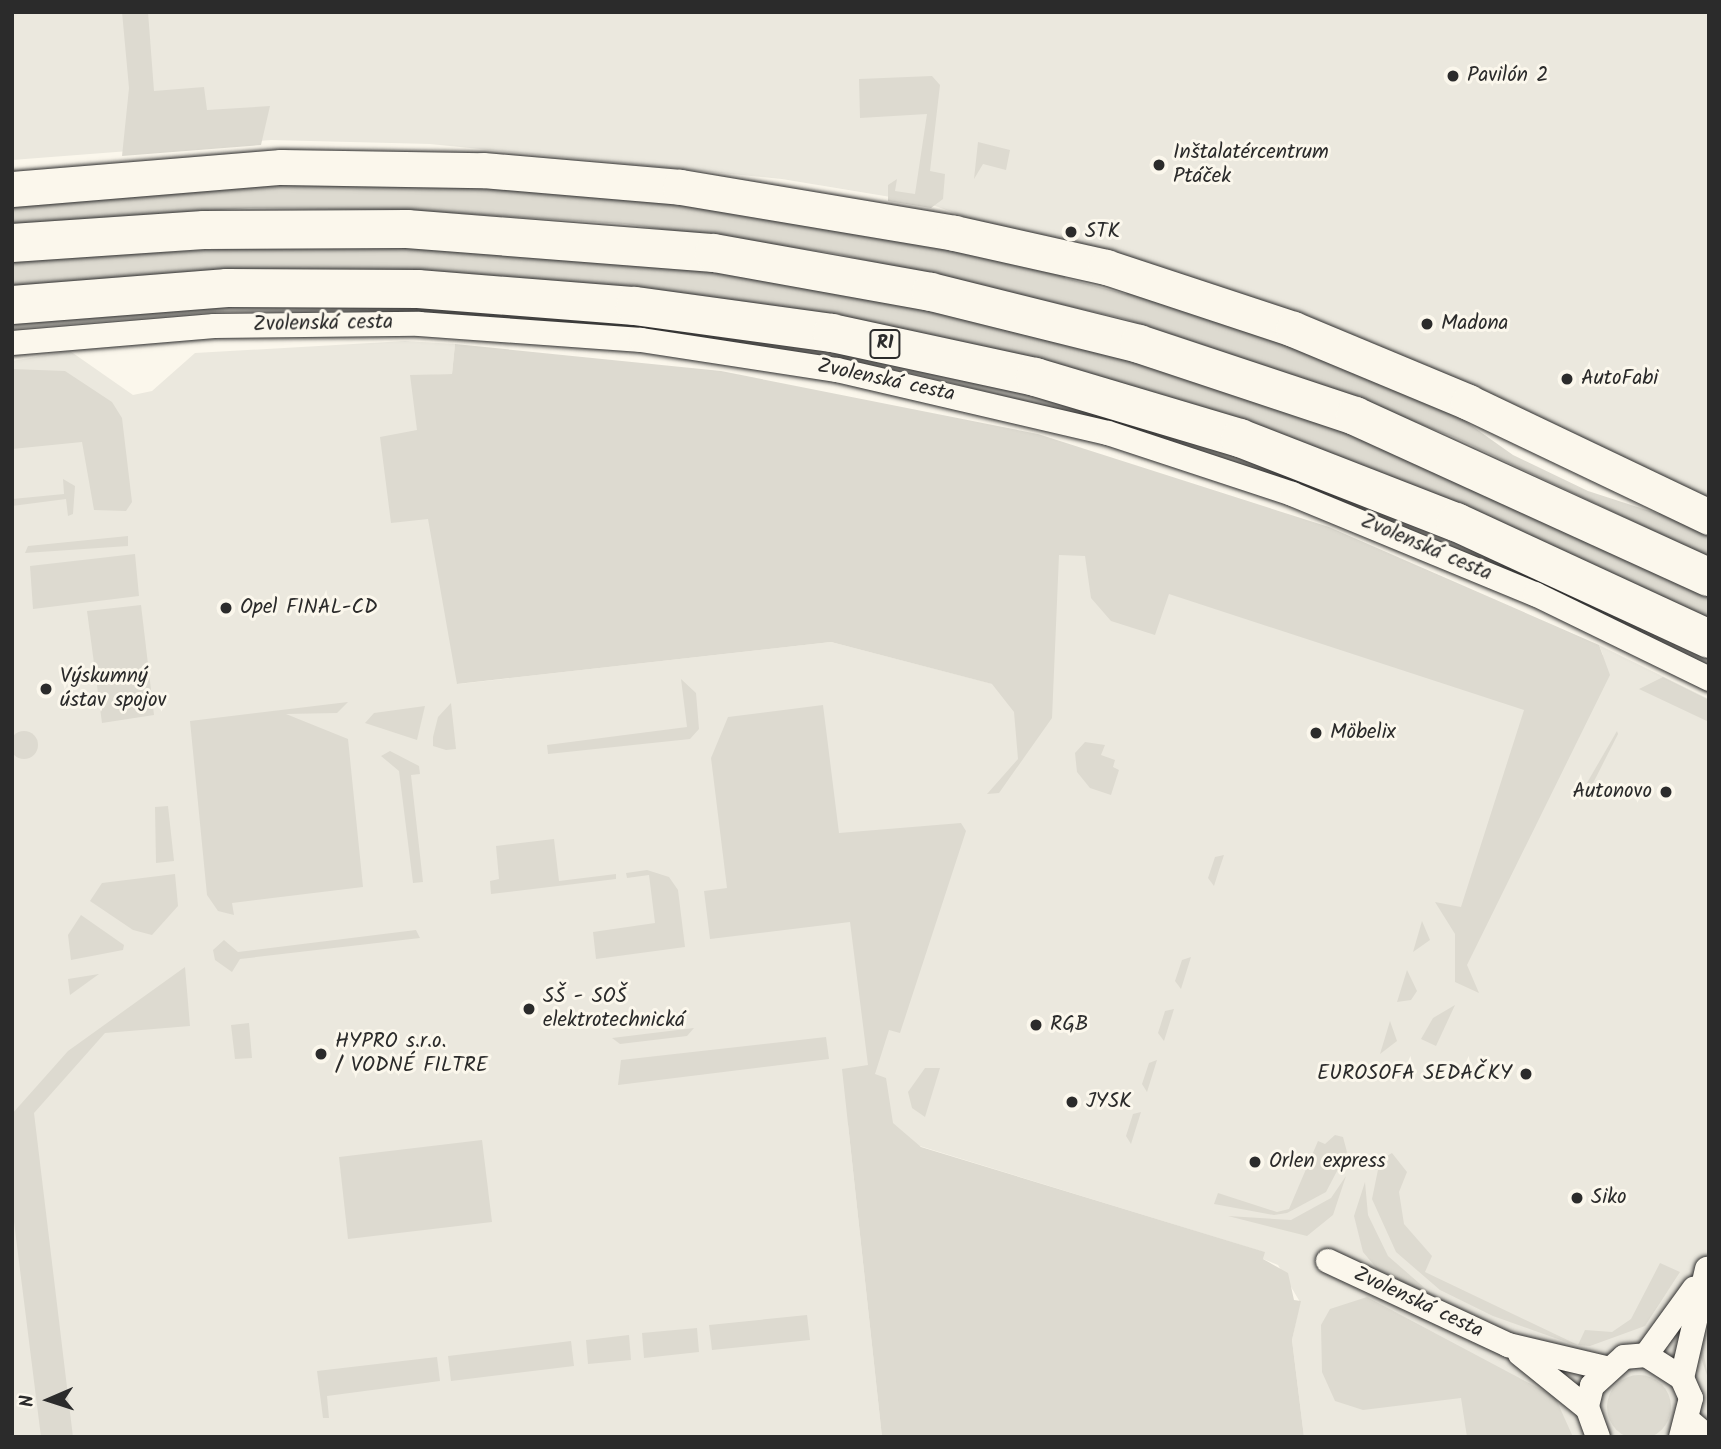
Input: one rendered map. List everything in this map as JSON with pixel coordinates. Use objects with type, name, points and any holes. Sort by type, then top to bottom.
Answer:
[{"type":"highway","points":[[12,243],[291,227],[433,230],[714,253],[932,292],[1139,344],[1355,416],[1709,578]]},
{"type":"highway","name":"R1","points":[[12,305],[227,288],[418,289],[635,306],[832,333],[1035,377],[1240,438],[1456,522],[1709,639]]},
{"type":"main road","points":[[12,189],[281,167],[483,170],[680,187],[954,233],[1106,267],[1293,329],[1468,402],[1709,517]]},
{"type":"street","name":"Zvolenská cesta","points":[[12,342],[215,326],[407,323],[641,340],[837,370],[1095,430],[1292,494],[1512,584],[1709,680]]},
{"type":"street","name":"Zvolenská cesta","points":[[1328,1261],[1508,1345],[1605,1368]]},
{"type":"street","points":[[1598,1437],[1587,1408],[1591,1386],[1605,1368],[1646,1355],[1708,1267]]},
{"type":"street","points":[[1708,1267],[1682,1378],[1685,1429],[1708,1437]]},
{"type":"street","name":"Zvolenská cesta","points":[[1508,1345],[1587,1408]]},
{"type":"street","points":[[1646,1355],[1682,1378]]},
{"type":"shaded area","points":[[12,12],[1709,12],[1709,500],[1223,310],[927,203],[782,179],[430,144],[271,140],[12,160]]},
{"type":"shaded area","points":[[122,12],[148,12],[154,91],[204,87],[207,110],[270,106],[261,145],[122,156],[129,88]]},
{"type":"shaded area","points":[[932,76],[940,85],[930,171],[945,174],[943,199],[931,208],[888,201],[888,185],[897,179],[895,191],[915,194],[927,114],[860,118],[859,79]]},
{"type":"shaded area","points":[[978,142],[1010,150],[1006,170],[983,164],[974,179]]},
{"type":"shaded area","points":[[304,181],[571,190],[781,216],[1066,273],[1065,278],[1126,294],[1128,289],[1198,309],[1441,404],[1513,455],[1588,491],[1659,514],[1662,509],[1709,533],[1709,557],[1456,438],[1309,381],[1125,319],[838,254],[625,224],[405,210],[249,208],[12,225],[12,204]]},
{"type":"shaded area","points":[[345,243],[659,263],[800,283],[1058,338],[1336,426],[1709,594],[1709,624],[874,327],[12,291],[12,260]]},
{"type":"shaded area","points":[[384,302],[751,334],[1016,386],[1321,483],[1709,655],[1709,666],[1562,595],[1322,495],[1105,421],[919,375],[843,360],[383,311],[216,312],[12,329],[12,319],[111,308]]},
{"type":"shaded area","points":[[405,341],[455,344],[452,374],[411,376],[458,684],[831,642],[1043,697],[1047,519],[1603,655],[1599,645],[1709,699],[1709,1437],[1304,1437],[1292,1340],[1300,1302],[1278,1265],[1263,1259],[1264,1252],[848,1124],[882,1437],[12,1437],[12,361],[70,351],[133,395],[152,391],[195,353]]},
{"type":"shaded area","points":[[455,344],[721,371],[1038,434],[1329,527],[1599,645],[1610,675],[1467,965],[1479,993],[1455,982],[1455,934],[1435,902],[1461,907],[1524,710],[1169,594],[1155,635],[1111,621],[1091,598],[1085,556],[1059,555],[1052,718],[999,793],[987,794],[1018,759],[1014,712],[992,684],[831,642],[457,684],[428,519],[391,523],[380,437],[417,430],[410,375],[452,374]]},
{"type":"shaded area","points":[[12,369],[65,371],[112,402],[122,418],[132,502],[126,511],[94,510],[82,442],[12,449]]},
{"type":"shaded area","points":[[63,479],[75,486],[73,514],[68,516],[66,499],[12,506],[12,499],[64,494]]},
{"type":"shaded area","points":[[128,536],[128,546],[25,553],[28,546]]},
{"type":"shaded area","points":[[135,554],[139,596],[33,609],[30,566]]},
{"type":"shaded area","points":[[141,605],[154,715],[102,723],[87,611]]},
{"type":"shaded area","points":[[1663,677],[1709,700],[1709,722],[1639,689]]},
{"type":"shaded area","points":[[681,679],[696,693],[699,729],[690,739],[548,754],[547,745],[687,727]]},
{"type":"shaded area","points":[[348,702],[337,713],[286,714],[348,739],[363,887],[232,903],[234,915],[218,911],[207,895],[190,721]]},
{"type":"shaded area","points":[[451,703],[456,749],[446,750],[433,746],[433,737],[438,717]]},
{"type":"shaded area","points":[[823,705],[839,833],[961,823],[966,831],[900,1033],[889,1030],[875,1074],[886,1078],[893,1123],[921,1147],[1265,1252],[1263,1259],[1288,1273],[1294,1300],[1301,1301],[1292,1340],[1304,1437],[882,1437],[842,1069],[868,1065],[850,922],[710,939],[704,891],[727,888],[711,758],[728,717]]},
{"type":"shaded area","points":[[425,706],[417,740],[365,723],[374,713]]},
{"type":"shaded area","points":[[24,731],[34,735],[38,745],[34,755],[24,759],[14,755],[10,745],[14,735]]},
{"type":"shaded area","points":[[1617,731],[1618,734],[1586,797],[1584,788]]},
{"type":"shaded area","points":[[1085,742],[1105,745],[1101,755],[1115,760],[1113,767],[1119,770],[1111,795],[1090,788],[1077,772],[1075,753]]},
{"type":"shaded area","points":[[390,751],[419,766],[420,774],[411,775],[423,882],[413,883],[399,771],[381,756]]},
{"type":"shaded area","points":[[168,806],[174,861],[156,863],[155,807]]},
{"type":"shaded area","points":[[554,839],[559,881],[616,874],[616,879],[491,894],[490,881],[499,879],[496,846]]},
{"type":"shaded area","points":[[1224,855],[1214,886],[1208,878],[1215,857]]},
{"type":"shaded area","points":[[647,870],[669,877],[678,890],[685,947],[596,959],[593,932],[655,923],[649,875],[627,878],[626,873]]},
{"type":"shaded area","points":[[175,874],[178,906],[152,935],[133,930],[90,901],[102,883]]},
{"type":"shaded area","points":[[81,915],[124,945],[123,950],[71,960],[68,935]]},
{"type":"shaded area","points":[[1422,921],[1430,940],[1413,952]]},
{"type":"shaded area","points":[[416,930],[420,938],[240,959],[232,972],[215,960],[213,950],[224,940],[238,952]]},
{"type":"shaded area","points":[[1191,957],[1181,989],[1175,981],[1182,960]]},
{"type":"shaded area","points":[[185,967],[190,1026],[105,1033],[34,1113],[73,1437],[41,1437],[12,1206],[12,1114],[68,1051]]},
{"type":"shaded area","points":[[1407,970],[1417,991],[1411,1000],[1397,1002]]},
{"type":"shaded area","points":[[99,974],[70,995],[68,979]]},
{"type":"shaded area","points":[[1455,1005],[1436,1046],[1421,1039],[1433,1018]]},
{"type":"shaded area","points":[[1174,1009],[1164,1041],[1158,1033],[1165,1011]]},
{"type":"shaded area","points":[[1390,1021],[1397,1041],[1380,1054]]},
{"type":"shaded area","points":[[249,1023],[252,1058],[235,1059],[231,1025]]},
{"type":"shaded area","points":[[694,1028],[687,1036],[620,1044],[612,1038]]},
{"type":"shaded area","points":[[826,1037],[829,1059],[618,1085],[621,1060]]},
{"type":"shaded area","points":[[1157,1060],[1147,1092],[1142,1084],[1149,1063]]},
{"type":"shaded area","points":[[925,1068],[940,1068],[925,1117],[912,1108],[908,1092]]},
{"type":"shaded area","points":[[1141,1112],[1131,1144],[1126,1136],[1133,1114]]},
{"type":"shaded area","points":[[1335,1135],[1343,1137],[1347,1152],[1326,1192],[1287,1213],[1274,1215],[1214,1204],[1218,1193],[1277,1212],[1289,1209],[1318,1141],[1325,1144]]},
{"type":"shaded area","points":[[482,1140],[492,1222],[348,1239],[339,1157]]},
{"type":"shaded area","points":[[1392,1153],[1407,1172],[1399,1192],[1404,1224],[1432,1256],[1425,1272],[1578,1345],[1493,1316],[1440,1290],[1396,1252],[1372,1199],[1380,1160]]},
{"type":"shaded area","points":[[1346,1176],[1333,1215],[1307,1236],[1228,1216],[1291,1220],[1331,1198]]},
{"type":"shaded area","points":[[1365,1182],[1368,1215],[1388,1256],[1435,1297],[1378,1270],[1363,1252],[1354,1216]]},
{"type":"shaded area","points":[[1660,1263],[1680,1272],[1645,1326],[1590,1346],[1578,1345],[1585,1330],[1612,1332],[1631,1319]]},
{"type":"shaded area","points":[[1367,1297],[1555,1397],[1573,1437],[1467,1437],[1461,1398],[1363,1410],[1335,1401],[1322,1372],[1321,1325],[1330,1309]]},
{"type":"shaded area","points":[[807,1315],[810,1340],[712,1350],[709,1325]]},
{"type":"shaded area","points":[[1709,1324],[1703,1351],[1709,1381],[1700,1355]]},
{"type":"shaded area","points":[[697,1328],[699,1352],[644,1358],[642,1333]]},
{"type":"shaded area","points":[[629,1335],[631,1360],[588,1364],[586,1340]]},
{"type":"shaded area","points":[[571,1341],[574,1366],[451,1381],[448,1356]]},
{"type":"shaded area","points":[[437,1357],[440,1381],[327,1396],[329,1418],[323,1418],[317,1371]]},
{"type":"shaded area","points":[[1639,1375],[1657,1381],[1665,1389],[1671,1407],[1665,1425],[1657,1433],[1639,1439],[1621,1433],[1613,1425],[1607,1407],[1613,1389],[1621,1381]]},
{"type":"place","name":"Pavilón 2","points":[[1453,76]]},
{"type":"place","name":"Inštalatércentrum Ptáček","points":[[1159,165]]},
{"type":"place","name":"STK","points":[[1071,232]]},
{"type":"place","name":"Madona","points":[[1427,324]]},
{"type":"place","name":"AutoFabi","points":[[1567,379]]},
{"type":"place","name":"Opel FINAL-CD","points":[[226,608]]},
{"type":"place","name":"Výskumný ústav spojov","points":[[46,689]]},
{"type":"place","name":"Möbelix","points":[[1316,733]]},
{"type":"place","name":"Autonovo","points":[[1666,792]]},
{"type":"place","name":"SŠ - SOŠ elektrotechnická","points":[[529,1009]]},
{"type":"place","name":"RGB","points":[[1036,1025]]},
{"type":"place","name":"HYPRO s.r.o. / VODNÉ FILTRE","points":[[321,1054]]},
{"type":"place","name":"EUROSOFA SEDAČKY","points":[[1526,1074]]},
{"type":"place","name":"JYSK","points":[[1072,1102]]},
{"type":"place","name":"Orlen express","points":[[1255,1162]]},
{"type":"place","name":"Siko","points":[[1577,1198]]}]
